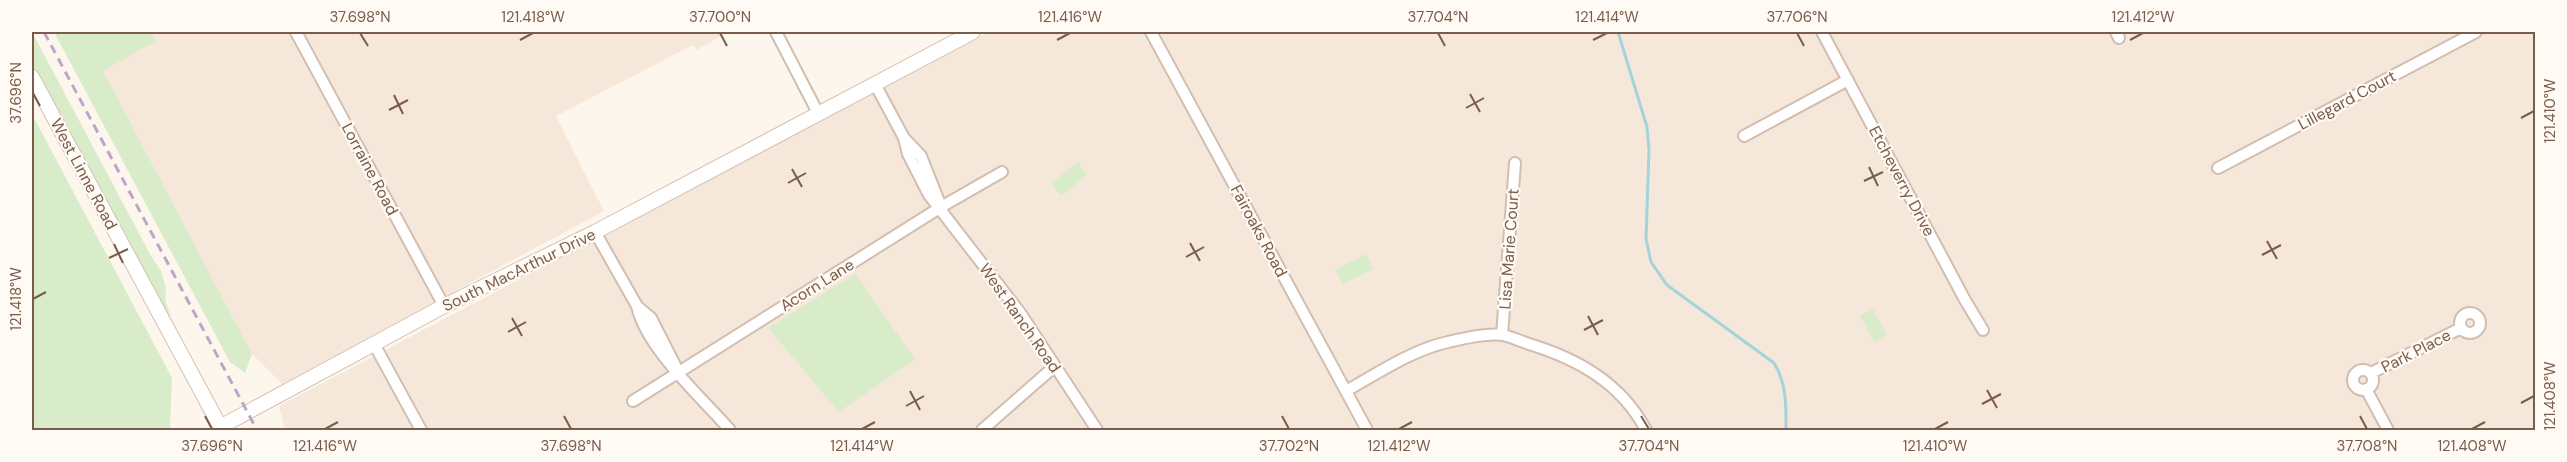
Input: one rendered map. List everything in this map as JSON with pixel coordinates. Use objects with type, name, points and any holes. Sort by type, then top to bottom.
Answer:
[{"type":"street","name":"Lorraine Road","points":[[296,32],[444,306]]},
{"type":"street","points":[[776,32],[819,113],[967,35]]},
{"type":"street","name":"Fairoaks Road","points":[[1151,32],[1367,430]]},
{"type":"street","name":"Etcheverry Drive","points":[[1822,32],[1983,330]]},
{"type":"street","name":"Lillegard Court","points":[[2218,168],[2476,32]]},
{"type":"street","name":"West Linne Road","points":[[32,77],[219,429]]},
{"type":"street","points":[[1744,136],[1848,80]]},
{"type":"street","name":"West Ranch Road","points":[[875,84],[922,171],[929,195],[1021,314],[1097,430]]},
{"type":"street","name":"South MacArthur Drive","points":[[219,429],[444,306],[595,232],[819,113]]},
{"type":"street","name":"Lisa Marie Court","points":[[1502,335],[1515,163]]},
{"type":"street","name":"Acorn Lane","points":[[633,401],[940,207],[1002,172]]},
{"type":"street","points":[[595,232],[637,306],[651,318],[678,371],[730,430]]},
{"type":"street","name":"Park Place","points":[[2371,373],[2461,328]]},
{"type":"street","points":[[1346,392],[1425,350],[1446,342],[1502,335],[1553,351],[1600,376],[1633,408],[1646,430]]},
{"type":"street","points":[[374,344],[422,430]]},
{"type":"street","points":[[982,430],[1055,366]]},
{"type":"street","name":"Park Place","points":[[2363,369],[2371,373],[2373,380],[2366,390],[2354,385],[2352,378],[2357,371],[2363,369]]},
{"type":"street","name":"Park Place","points":[[2366,390],[2388,430]]},
{"type":"shaded area","points":[[150,32],[729,32],[696,50],[693,45],[556,116],[604,211],[282,384],[252,354],[102,71],[156,41]]},
{"type":"shaded area","points":[[989,32],[2535,32],[2535,430],[285,430],[279,406]]},
{"type":"green space","points":[[32,32],[161,271],[166,288],[165,299],[170,315],[169,322],[32,66]]},
{"type":"green space","points":[[54,32],[151,32],[156,41],[103,71],[252,354],[245,373],[230,362]]},
{"type":"green space","points":[[32,114],[172,378],[170,430],[32,430]]},
{"type":"green space","points":[[1078,162],[1087,175],[1061,196],[1051,183]]},
{"type":"green space","points":[[1366,254],[1373,269],[1343,284],[1335,270]]},
{"type":"green space","points":[[855,274],[915,359],[839,412],[768,328]]},
{"type":"green space","points":[[1873,309],[1887,335],[1874,342],[1860,316]]},
{"type":"waterway","points":[[1618,32],[1647,127],[1649,150],[1646,239],[1651,262],[1667,285],[1774,363],[1784,387],[1786,430]]},
{"type":"railway","points":[[44,32],[257,430]]}]
